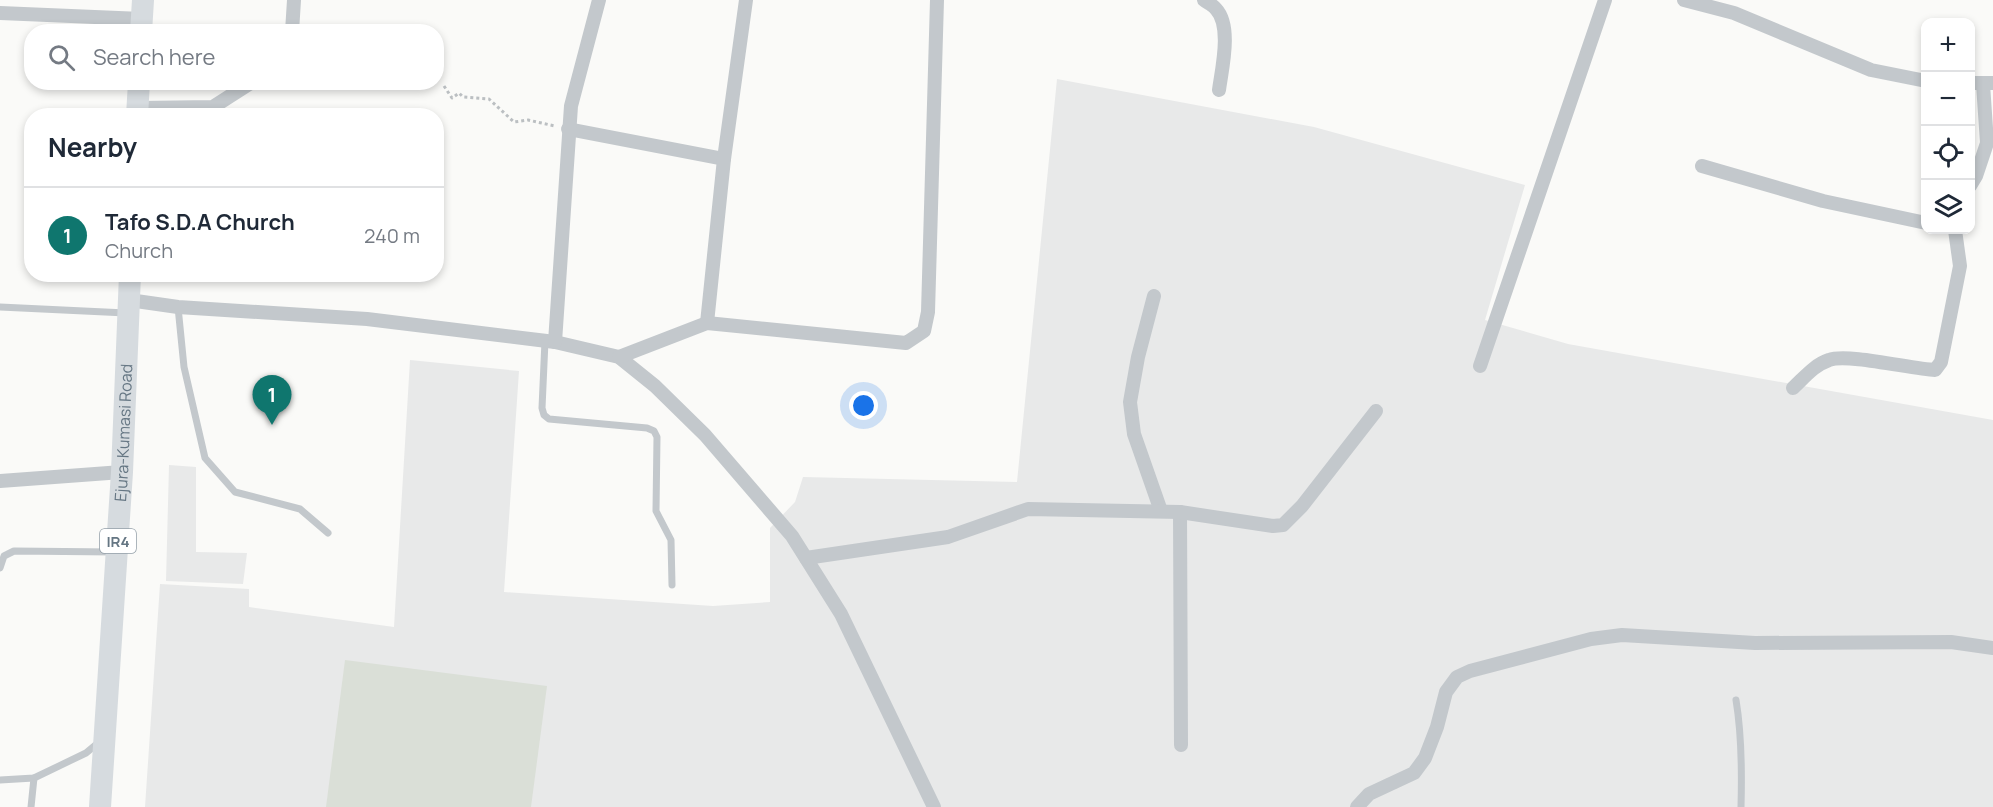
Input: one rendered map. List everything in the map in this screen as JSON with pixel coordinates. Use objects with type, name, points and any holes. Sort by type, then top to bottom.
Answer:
[{"type":"main road","points":[[138,108],[139,90]]},
{"type":"main road","name":"Ejura-Kumasi Road","points":[[100,807],[122,472],[130,282]]},
{"type":"street","points":[[25,0],[25,15]]},
{"type":"street","points":[[292,24],[294,0]]},
{"type":"street","points":[[550,342],[565,129],[599,0]]},
{"type":"street","points":[[707,323],[724,159],[746,0]]},
{"type":"street","points":[[619,357],[707,323],[906,343],[924,331],[928,312],[937,0]]},
{"type":"street","points":[[1204,0],[1216,9],[1223,22],[1224,48],[1220,90]]},
{"type":"street","points":[[1480,366],[1605,0]]},
{"type":"street","points":[[1684,0],[1734,13],[1871,70],[1921,80]]},
{"type":"street","points":[[0,13],[142,17]]},
{"type":"street","points":[[1974,180],[1987,143],[1982,84]]},
{"type":"street","points":[[198,108],[213,107],[240,90]]},
{"type":"street","points":[[565,129],[724,159]]},
{"type":"street","points":[[1702,166],[1823,201],[1921,222]]},
{"type":"street","points":[[1793,388],[1814,368],[1830,359],[1859,360],[1935,370],[1941,362],[1960,266],[1956,234]]},
{"type":"street","points":[[1154,296],[1138,357],[1130,402],[1134,434],[1161,512]]},
{"type":"street","points":[[129,307],[178,307],[367,320],[550,342],[619,357],[656,386],[705,435],[792,536],[841,614],[934,807]]},
{"type":"street","points":[[806,558],[948,537],[1028,509],[1180,512],[1273,526],[1283,525],[1302,506],[1376,411]]},
{"type":"street","points":[[0,481],[122,472]]},
{"type":"street","points":[[1180,512],[1181,745]]},
{"type":"street","points":[[1358,807],[1369,794],[1414,773],[1425,758],[1437,727],[1446,692],[1457,677],[1470,671],[1591,639],[1622,635],[1755,643],[1951,642],[1993,648]]},
{"type":"lane","points":[[0,307],[129,307]]},
{"type":"lane","points":[[178,307],[184,367],[205,458],[235,492],[300,508],[328,533]]},
{"type":"lane","points":[[550,342],[542,408],[544,416],[549,419],[647,428],[654,431],[657,437],[656,511],[671,540],[672,585]]},
{"type":"lane","points":[[0,568],[4,556],[14,551],[117,552]]},
{"type":"lane","points":[[1736,700],[1743,755],[1742,807]]},
{"type":"lane","points":[[0,780],[34,778],[86,753],[105,738]]},
{"type":"lane","points":[[31,807],[34,778]]},
{"type":"path","points":[[444,86],[452,99],[459,93],[463,97],[489,99],[514,122],[528,120],[565,129]]},
{"type":"shaded area","points":[[1057,79],[1314,127],[1525,185],[1485,320],[1568,344],[1993,420],[1993,807],[145,807],[160,584],[249,589],[249,607],[394,627],[410,360],[519,371],[504,592],[713,606],[770,602],[770,528],[795,502],[803,477],[1017,482]]},
{"type":"shaded area","points":[[169,465],[196,467],[196,552],[247,553],[243,584],[166,581]]},
{"type":"shaded area","points":[[345,660],[547,686],[531,807],[326,807]]},
{"type":"place","name":"Tafo S.D.A Church","points":[[272,425]]}]
